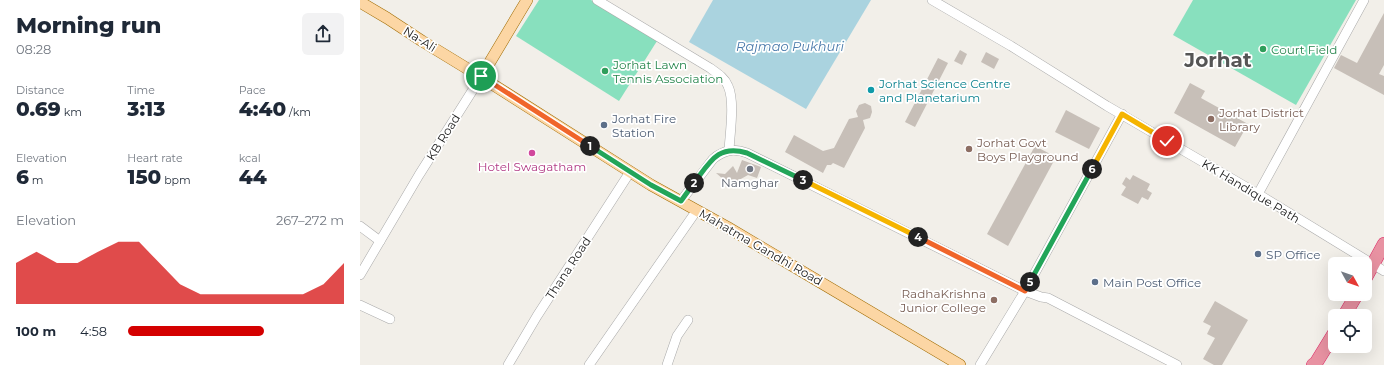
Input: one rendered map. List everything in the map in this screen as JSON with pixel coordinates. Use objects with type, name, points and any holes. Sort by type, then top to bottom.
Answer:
[{"type":"highway","points":[[1378,268],[1384,244]]},
{"type":"highway","points":[[1315,364],[1328,343]]},
{"type":"main road","name":"KB Road","points":[[481,76],[527,0]]},
{"type":"main road","name":"Na-Ali","points":[[360,2],[481,76]]},
{"type":"main road","name":"Mahatma Gandhi Road","points":[[481,76],[651,185],[697,210],[960,365]]},
{"type":"street","points":[[598,0],[710,68],[720,76],[728,86],[731,97],[729,150]]},
{"type":"street","name":"KK Handique Path","points":[[932,0],[1258,194],[1378,268]]},
{"type":"street","points":[[1258,194],[1364,0]]},
{"type":"street","name":"KB Road","points":[[360,275],[481,76]]},
{"type":"street","points":[[980,365],[1025,291],[1122,114]]},
{"type":"street","points":[[681,201],[713,159],[723,152],[729,150],[740,150],[767,162],[1025,291],[1048,298],[1177,365]]},
{"type":"street","name":"Thana Road","points":[[511,364],[537,316],[630,172]]},
{"type":"street","points":[[589,365],[697,210]]},
{"type":"street","points":[[360,226],[380,241]]},
{"type":"street","points":[[1041,297],[1045,302],[1165,365]]},
{"type":"street","points":[[360,305],[390,319]]},
{"type":"street","points":[[667,365],[677,336],[688,320]]},
{"type":"green space","name":"Jorhat Lawn Tennis Association","points":[[539,0],[591,0],[657,41],[619,101],[516,36]]},
{"type":"green space","name":"Court Field","points":[[1193,0],[1356,0],[1296,105],[1173,35]]},
{"type":"water","name":"Rajmao Pukhuri","points":[[713,0],[871,0],[806,109],[689,42]]},
{"type":"building","points":[[1384,13],[1384,65],[1379,74],[1384,76],[1384,95],[1334,68],[1341,55],[1357,63]]},
{"type":"building","points":[[960,50],[967,54],[962,65],[954,61]]},
{"type":"building","points":[[986,52],[999,59],[994,69],[981,62]]},
{"type":"building","points":[[938,58],[948,63],[915,127],[905,122]]},
{"type":"building","name":"Jorhat District Library","points":[[1190,83],[1205,91],[1201,98],[1248,124],[1235,147],[1174,113]]},
{"type":"building","points":[[865,103],[871,106],[872,112],[870,118],[863,120],[865,128],[844,168],[833,163],[831,165],[827,165],[823,173],[785,152],[794,135],[823,151],[834,148],[849,119],[858,117],[856,111],[859,105]]},
{"type":"building","points":[[1066,110],[1100,128],[1089,149],[1055,132]]},
{"type":"building","points":[[1035,146],[1056,157],[1008,246],[987,234]]},
{"type":"building","points":[[742,160],[761,167],[757,178],[748,175],[730,185],[716,173],[725,174],[733,166],[737,173]]},
{"type":"building","points":[[1133,175],[1150,184],[1147,190],[1152,193],[1148,200],[1142,197],[1138,204],[1121,195],[1126,187],[1122,184],[1126,177],[1130,180]]},
{"type":"building","points":[[1215,301],[1248,320],[1222,365],[1214,365],[1203,359],[1215,338],[1207,334],[1211,326],[1203,322]]},
{"type":"place","name":"Court Field","points":[[1263,49]]},
{"type":"place","name":"Jorhat Lawn Tennis Association","points":[[605,71]]},
{"type":"place","name":"Jorhat Science Centre and Planetarium","points":[[871,90]]},
{"type":"place","name":"Jorhat District Library","points":[[1211,119]]},
{"type":"place","name":"Jorhat Fire Station","points":[[604,125]]},
{"type":"place","name":"Jorhat Govt Boys Playground","points":[[969,149]]},
{"type":"place","name":"Hotel Swagatham","points":[[532,153]]},
{"type":"place","name":"Namghar","points":[[750,169]]},
{"type":"place","name":"SP Office","points":[[1258,254]]},
{"type":"place","name":"Main Post Office","points":[[1095,282]]},
{"type":"place","name":"RadhaKrishna Junior College","points":[[994,300]]},
{"type":"district","name":"Jorhat","points":[[1218,60]]},
{"type":"route","points":[[481,76],[651,185],[681,201],[713,159],[723,152],[729,150],[740,150],[767,162],[1025,291],[1122,114],[1167,141]]}]
